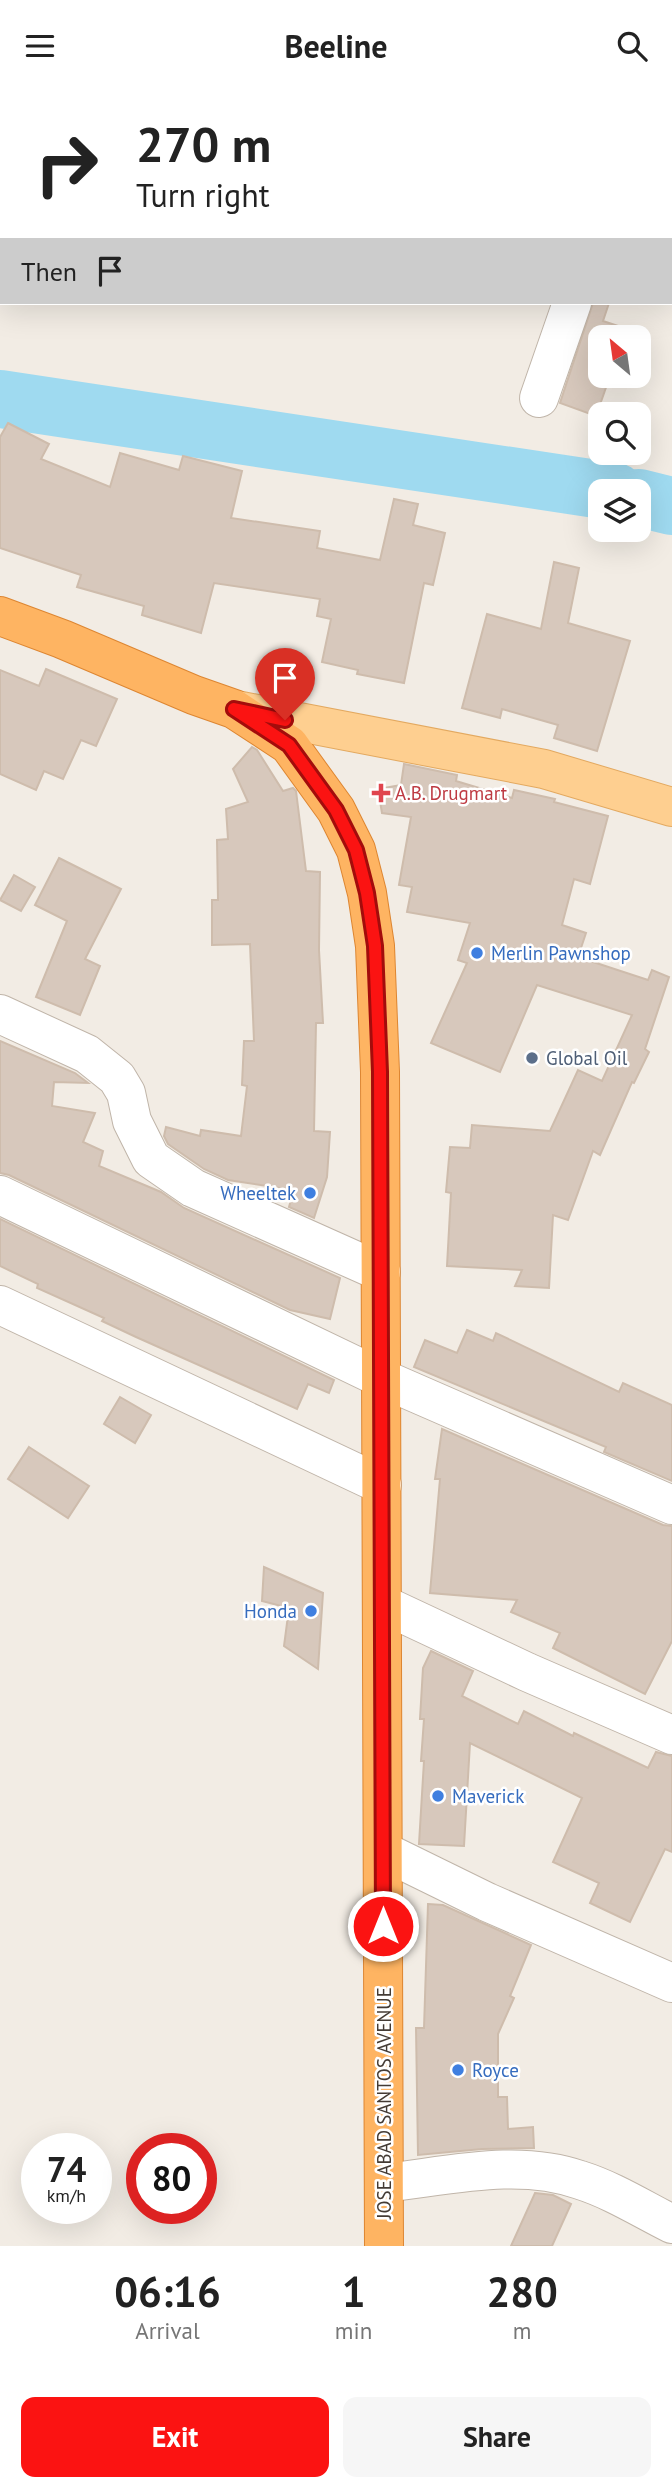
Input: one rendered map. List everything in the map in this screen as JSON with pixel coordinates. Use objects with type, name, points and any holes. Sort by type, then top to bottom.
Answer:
[{"type":"highway","name":"JOSE ABAD SANTOS AVENUE","points":[[0,616],[234,709],[289,745],[336,810],[356,850],[367,893],[379,1002],[384,2246]]},
{"type":"main road","points":[[234,709],[544,769],[672,807]]},
{"type":"street","points":[[539,398],[571,305]]},
{"type":"street","points":[[0,1014],[87,1054],[117,1078],[126,1093],[132,1121],[151,1159],[193,1188],[381,1272]]},
{"type":"street","points":[[0,1195],[381,1378],[672,1505]]},
{"type":"street","points":[[0,1305],[382,1485]]},
{"type":"street","points":[[382,1604],[527,1672],[672,1735]]},
{"type":"street","points":[[383,1851],[487,1902],[672,1983]]},
{"type":"street","points":[[384,2183],[500,2170],[541,2170],[580,2180],[672,2224]]},
{"type":"building","points":[[592,305],[608,305],[603,321],[615,325],[588,325],[588,389],[605,389],[601,402],[588,402],[588,413],[560,403]]},
{"type":"building","points":[[8,423],[49,444],[41,459],[110,487],[120,453],[179,470],[183,456],[242,471],[231,518],[320,531],[317,548],[380,560],[394,499],[418,504],[413,525],[445,533],[433,585],[424,583],[404,683],[357,674],[358,670],[322,662],[331,619],[317,616],[320,599],[214,583],[201,633],[142,615],[144,606],[77,587],[81,575],[0,548],[0,437]]},
{"type":"building","points":[[554,562],[579,568],[568,623],[630,641],[597,751],[554,738],[558,725],[502,709],[500,718],[462,708],[487,614],[541,629]]},
{"type":"building","points":[[46,669],[117,699],[96,746],[81,740],[63,779],[44,771],[36,790],[0,774],[0,670],[39,686]]},
{"type":"building","points":[[252,747],[257,750],[283,791],[293,788],[296,791],[306,871],[320,872],[319,950],[323,1023],[316,1023],[314,1131],[330,1132],[327,1177],[314,1218],[289,1207],[294,1190],[228,1180],[204,1169],[168,1144],[164,1136],[166,1127],[200,1136],[201,1130],[241,1136],[247,1086],[242,1085],[244,1041],[254,1041],[250,944],[212,945],[212,900],[218,900],[217,840],[228,839],[226,809],[248,802],[233,769]]},
{"type":"building","points":[[404,764],[457,775],[456,781],[512,798],[514,790],[555,799],[554,802],[608,816],[590,884],[574,879],[562,925],[586,933],[578,957],[648,980],[652,970],[669,977],[645,1049],[649,1052],[634,1083],[632,1082],[600,1155],[593,1151],[568,1220],[553,1215],[549,1288],[515,1286],[522,1270],[447,1266],[451,1193],[446,1192],[450,1147],[470,1148],[472,1125],[550,1131],[578,1070],[602,1081],[632,1015],[537,985],[500,1072],[431,1043],[467,963],[458,960],[470,923],[407,912],[412,887],[399,885],[411,817],[382,813],[378,789],[401,785]]},
{"type":"building","points":[[59,858],[121,889],[85,959],[100,966],[80,1015],[36,997],[67,921],[35,905]]},
{"type":"building","points":[[14,875],[35,887],[21,911],[0,900]]},
{"type":"building","points":[[0,1041],[75,1073],[88,1083],[54,1082],[52,1106],[95,1113],[83,1142],[103,1151],[99,1166],[161,1192],[184,1208],[340,1278],[330,1319],[290,1310],[0,1173]]},
{"type":"building","points":[[0,1219],[334,1380],[329,1393],[308,1384],[297,1409],[136,1337],[102,1321],[104,1318],[37,1288],[38,1284],[0,1266]]},
{"type":"building","points":[[467,1330],[493,1341],[496,1333],[619,1392],[623,1383],[672,1405],[672,1481],[604,1452],[606,1447],[414,1367],[425,1340],[457,1353]]},
{"type":"building","points":[[120,1397],[151,1415],[135,1443],[104,1424]]},
{"type":"building","points":[[442,1429],[663,1525],[672,1526],[672,1641],[645,1694],[553,1648],[560,1633],[511,1612],[517,1600],[430,1593],[440,1479],[435,1479]]},
{"type":"building","points":[[29,1447],[89,1486],[68,1518],[8,1479]]},
{"type":"building","points":[[264,1567],[323,1593],[318,1669],[284,1646],[289,1608],[262,1601]]},
{"type":"building","points":[[431,1651],[473,1671],[462,1696],[518,1724],[524,1711],[573,1736],[574,1733],[648,1768],[656,1752],[672,1756],[672,1852],[665,1849],[630,1922],[590,1903],[599,1883],[553,1862],[582,1798],[470,1743],[464,1846],[419,1844],[424,1761],[421,1761],[424,1719],[420,1719],[423,1668]]},
{"type":"building","points":[[428,1904],[443,1905],[531,1945],[510,1996],[514,1998],[498,2034],[498,2097],[507,2097],[508,2129],[533,2127],[534,2148],[482,2149],[418,2155],[416,2028],[424,2028]]},
{"type":"building","points":[[535,2193],[553,2195],[571,2204],[552,2246],[511,2246]]},
{"type":"waterway","points":[[0,399],[588,488]]},
{"type":"waterway","points":[[651,501],[672,506]]},
{"type":"place","name":"A.B. Drugmart","points":[[381,793]]},
{"type":"place","name":"Merlin Pawnshop","points":[[477,953]]},
{"type":"place","name":"Global Oil","points":[[532,1058]]},
{"type":"place","name":"Wheeltek","points":[[310,1193]]},
{"type":"place","name":"Honda","points":[[311,1611]]},
{"type":"place","name":"Maverick","points":[[438,1796]]},
{"type":"place","name":"Royce","points":[[458,2070]]},
{"type":"route","points":[[285,720],[234,709],[289,745],[336,810],[356,850],[367,893],[375,946],[380,1072],[383,1926]]}]
